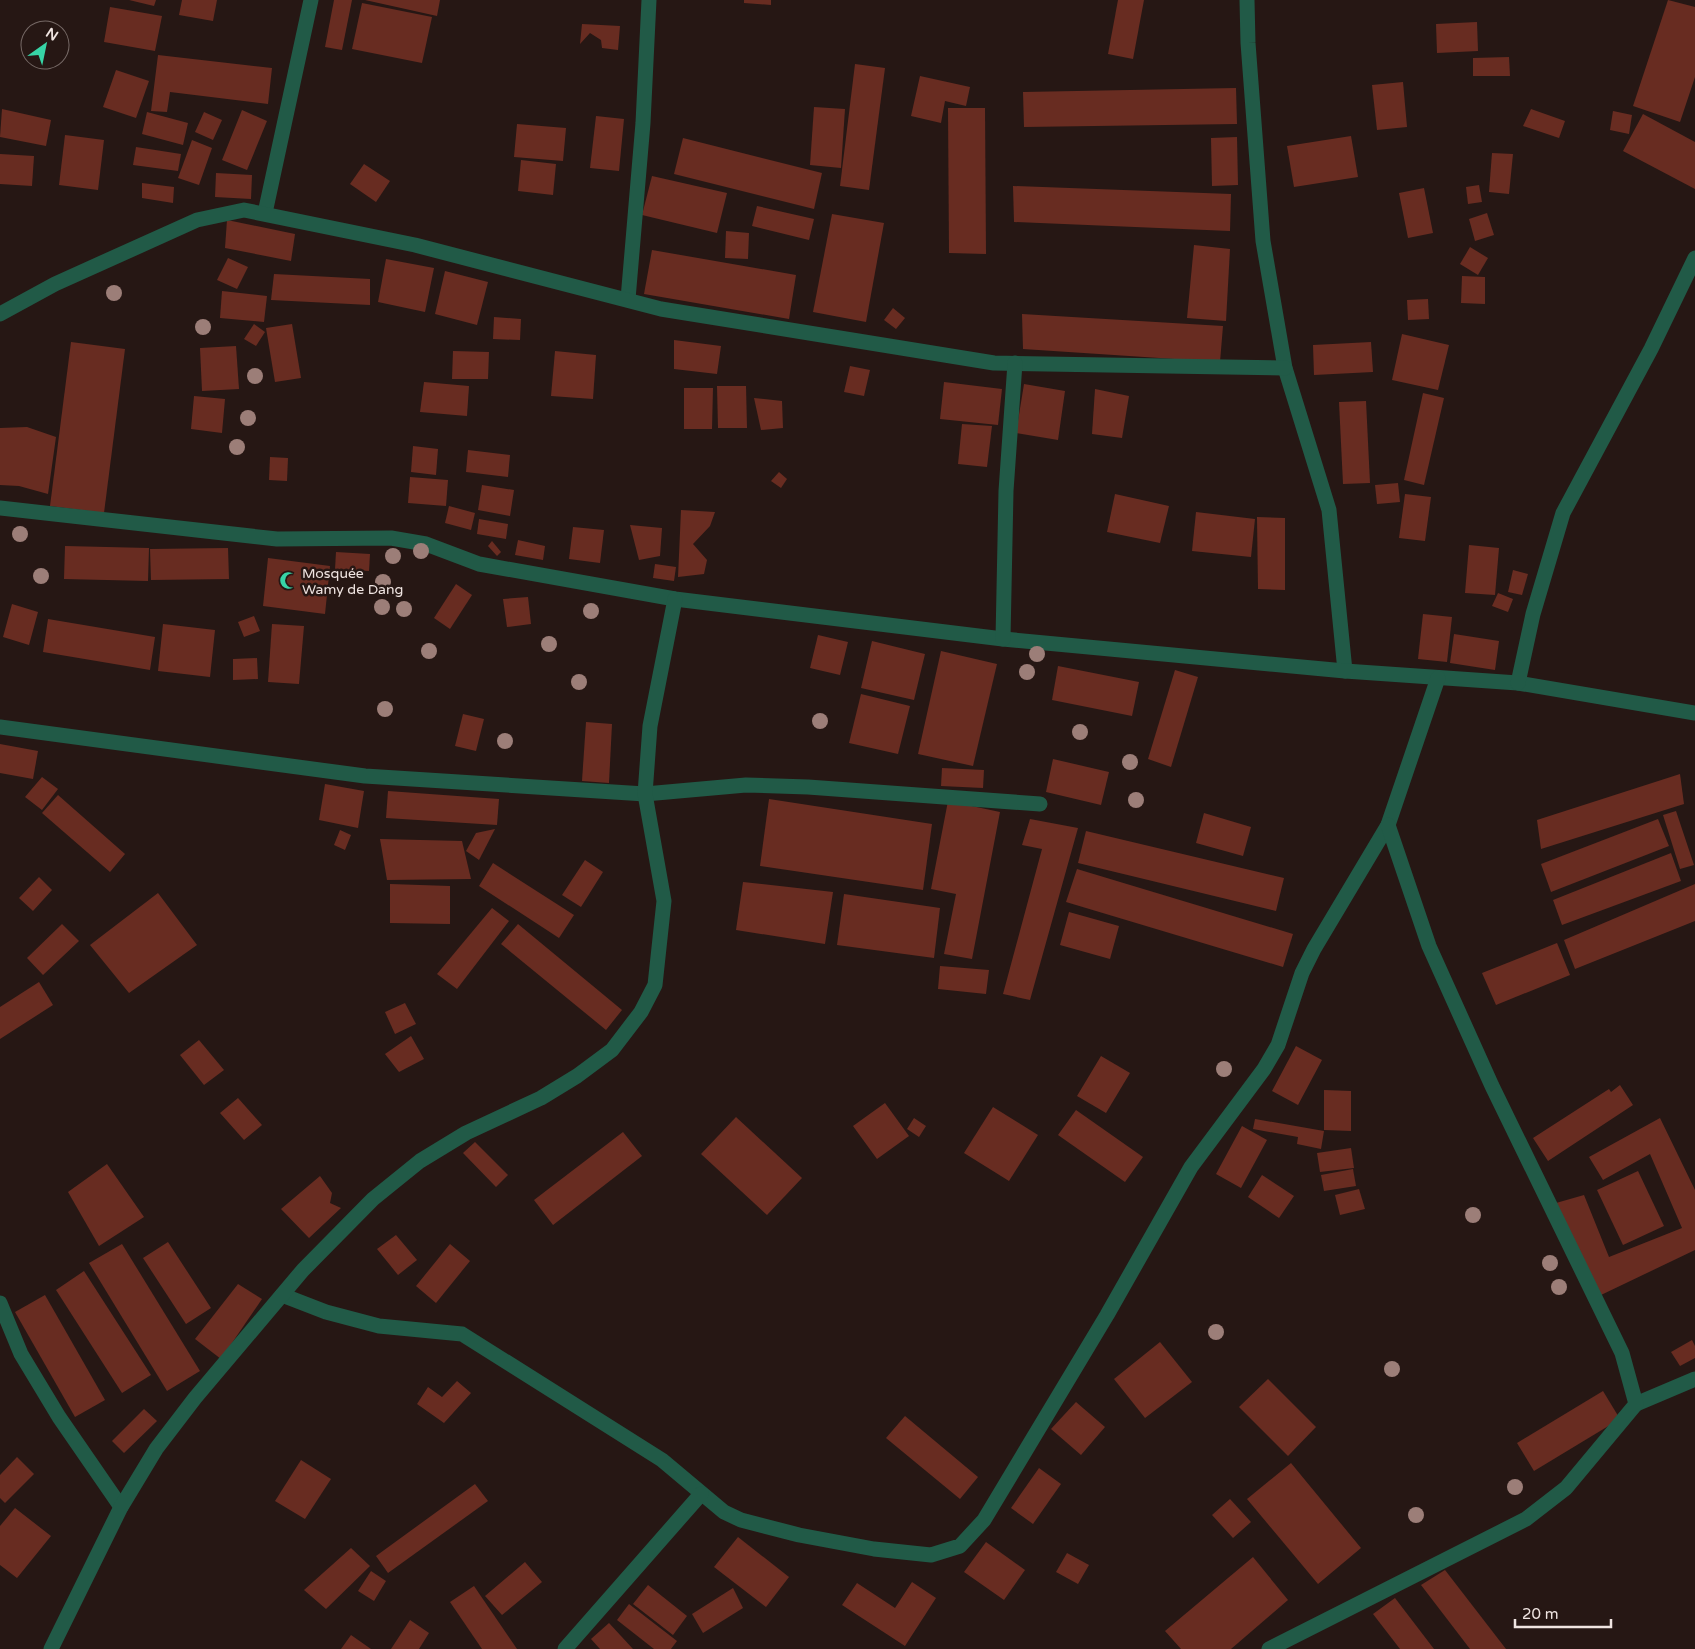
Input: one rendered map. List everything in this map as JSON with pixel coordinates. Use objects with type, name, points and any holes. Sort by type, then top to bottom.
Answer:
[{"type":"street","points":[[264,213],[311,0]]},
{"type":"street","points":[[628,299],[643,123],[649,0]]},
{"type":"street","points":[[1247,0],[1248,43],[1263,241],[1285,368],[1329,510],[1344,671]]},
{"type":"street","points":[[0,314],[54,284],[197,220],[244,210],[415,245],[661,309],[994,363],[1285,368]]},
{"type":"street","points":[[1518,683],[1533,614],[1563,514],[1689,285],[1695,258]]},
{"type":"street","points":[[1003,640],[1006,491],[1015,363]]},
{"type":"street","points":[[0,508],[277,539],[391,538],[426,544],[479,564],[675,599],[1003,640],[1344,671],[1518,683],[1695,713]]},
{"type":"street","points":[[51,1649],[121,1506],[156,1448],[303,1270],[373,1199],[420,1161],[466,1133],[541,1098],[578,1076],[612,1050],[641,1012],[655,985],[664,901],[645,794],[650,726],[675,599]]},
{"type":"street","points":[[282,1295],[326,1312],[379,1326],[462,1334],[662,1460],[701,1494],[731,1516],[799,1535],[874,1549],[931,1554],[960,1546],[984,1520],[1107,1315],[1191,1167],[1264,1069],[1278,1045],[1302,973],[1314,949],[1388,825],[1438,678]]},
{"type":"street","points":[[0,726],[365,776],[645,794],[746,786],[808,787],[1040,804]]},
{"type":"street","points":[[1388,825],[1429,946],[1492,1086],[1622,1353],[1636,1404]]},
{"type":"street","points":[[0,1303],[21,1354],[59,1417],[121,1506]]},
{"type":"street","points":[[1269,1649],[1526,1519],[1566,1488],[1636,1404],[1695,1379]]},
{"type":"street","points":[[565,1649],[701,1494]]},
{"type":"building","points":[[129,0],[156,0],[154,6]]},
{"type":"building","points":[[182,0],[217,0],[213,21],[179,15]]},
{"type":"building","points":[[334,0],[352,0],[342,50],[325,47]]},
{"type":"building","points":[[365,0],[440,0],[437,16]]},
{"type":"building","points":[[744,0],[771,0],[771,5],[744,3]]},
{"type":"building","points":[[1118,0],[1144,0],[1133,59],[1108,54]]},
{"type":"building","points":[[1668,0],[1695,7],[1695,77],[1680,122],[1633,106]]},
{"type":"building","points":[[362,3],[432,17],[422,63],[352,49]]},
{"type":"building","points":[[110,7],[162,16],[155,51],[104,42]]},
{"type":"building","points":[[1477,22],[1478,51],[1437,53],[1436,24]]},
{"type":"building","points":[[582,24],[620,26],[618,50],[602,48],[601,40],[590,33],[580,44]]},
{"type":"building","points":[[158,55],[272,68],[268,104],[170,92],[167,112],[151,111]]},
{"type":"building","points":[[1509,57],[1510,76],[1473,76],[1473,58]]},
{"type":"building","points":[[855,64],[885,68],[869,190],[840,186]]},
{"type":"building","points":[[116,70],[149,81],[136,118],[103,107]]},
{"type":"building","points":[[920,76],[970,87],[966,106],[945,101],[941,123],[911,116]]},
{"type":"building","points":[[1403,82],[1407,127],[1377,130],[1372,85]]},
{"type":"building","points":[[1236,88],[1237,124],[1024,127],[1023,92]]},
{"type":"building","points":[[814,107],[845,109],[841,168],[810,165]]},
{"type":"building","points":[[948,108],[985,108],[986,254],[949,253]]},
{"type":"building","points":[[2,109],[51,120],[46,146],[0,137]]},
{"type":"building","points":[[1531,109],[1565,121],[1559,138],[1523,126]]},
{"type":"building","points":[[242,110],[267,121],[247,170],[222,160]]},
{"type":"building","points":[[1613,111],[1632,115],[1629,134],[1610,130]]},
{"type":"building","points":[[147,112],[188,123],[183,145],[142,134]]},
{"type":"building","points":[[204,112],[222,120],[213,140],[195,132]]},
{"type":"building","points":[[1643,114],[1695,142],[1695,189],[1623,151]]},
{"type":"building","points":[[596,116],[624,119],[619,171],[590,168]]},
{"type":"building","points":[[517,124],[566,128],[563,161],[514,157]]},
{"type":"building","points":[[65,135],[104,140],[98,190],[59,185]]},
{"type":"building","points":[[1351,136],[1358,177],[1294,187],[1287,146]]},
{"type":"building","points":[[1237,137],[1238,185],[1212,186],[1211,138]]},
{"type":"building","points":[[683,138],[822,173],[814,209],[674,174]]},
{"type":"building","points":[[192,140],[212,148],[199,185],[178,178]]},
{"type":"building","points":[[136,147],[181,154],[178,171],[133,165]]},
{"type":"building","points":[[1492,153],[1513,154],[1509,194],[1489,192]]},
{"type":"building","points":[[0,154],[34,156],[32,186],[0,184]]},
{"type":"building","points":[[521,160],[556,164],[553,195],[518,191]]},
{"type":"building","points":[[364,164],[390,181],[376,202],[350,184]]},
{"type":"building","points":[[216,173],[252,175],[251,199],[215,197]]},
{"type":"building","points":[[652,176],[727,193],[717,233],[642,215]]},
{"type":"building","points":[[142,183],[174,187],[173,203],[142,198]]},
{"type":"building","points":[[1479,185],[1482,202],[1468,204],[1466,187]]},
{"type":"building","points":[[1013,186],[1231,194],[1230,231],[1014,222]]},
{"type":"building","points":[[1424,188],[1433,233],[1408,238],[1399,193]]},
{"type":"building","points":[[757,206],[814,219],[809,240],[752,226]]},
{"type":"building","points":[[1487,213],[1494,235],[1475,241],[1469,219]]},
{"type":"building","points":[[832,214],[884,223],[866,322],[813,312]]},
{"type":"building","points":[[227,220],[295,234],[291,261],[225,248]]},
{"type":"building","points":[[726,231],[749,233],[748,259],[725,258]]},
{"type":"building","points":[[1194,245],[1230,249],[1226,321],[1187,318]]},
{"type":"building","points":[[1470,247],[1488,258],[1478,275],[1460,264]]},
{"type":"building","points":[[652,250],[796,275],[789,319],[644,294]]},
{"type":"building","points":[[228,258],[248,267],[237,289],[217,280]]},
{"type":"building","points":[[386,259],[434,268],[425,312],[378,302]]},
{"type":"building","points":[[445,271],[488,282],[477,325],[435,314]]},
{"type":"building","points":[[274,274],[370,279],[370,305],[271,300]]},
{"type":"building","points":[[1462,276],[1485,277],[1485,304],[1461,303]]},
{"type":"building","points":[[222,291],[267,296],[264,322],[220,318]]},
{"type":"building","points":[[1428,299],[1429,319],[1408,320],[1407,300]]},
{"type":"building","points":[[893,308],[905,318],[896,329],[884,320]]},
{"type":"building","points":[[1022,314],[1223,326],[1220,362],[1023,349]]},
{"type":"building","points":[[494,317],[521,319],[520,340],[493,339]]},
{"type":"building","points":[[254,324],[265,332],[256,346],[244,339]]},
{"type":"building","points":[[292,324],[301,378],[275,382],[266,328]]},
{"type":"building","points":[[1402,334],[1449,345],[1438,390],[1392,380]]},
{"type":"building","points":[[674,340],[721,346],[717,374],[674,369]]},
{"type":"building","points":[[71,342],[125,349],[104,513],[50,506]]},
{"type":"building","points":[[1371,342],[1373,372],[1314,375],[1313,345]]},
{"type":"building","points":[[236,346],[239,389],[202,391],[200,348]]},
{"type":"building","points":[[453,351],[489,352],[488,379],[452,379]]},
{"type":"building","points":[[555,351],[596,355],[593,399],[551,396]]},
{"type":"building","points":[[850,366],[870,370],[864,396],[844,392]]},
{"type":"building","points":[[424,382],[469,386],[467,416],[420,412]]},
{"type":"building","points":[[944,382],[1002,389],[998,425],[940,419]]},
{"type":"building","points":[[1024,384],[1065,391],[1058,440],[1016,433]]},
{"type":"building","points":[[717,386],[746,386],[747,428],[718,428]]},
{"type":"building","points":[[684,388],[713,388],[712,429],[684,429]]},
{"type":"building","points":[[1095,389],[1129,396],[1122,438],[1092,434]]},
{"type":"building","points":[[1423,393],[1444,398],[1424,485],[1404,480]]},
{"type":"building","points":[[194,396],[225,399],[222,433],[191,429]]},
{"type":"building","points":[[754,398],[782,401],[783,428],[761,430]]},
{"type":"building","points":[[1366,401],[1370,483],[1343,484],[1339,402]]},
{"type":"building","points":[[962,424],[992,426],[987,467],[958,464]]},
{"type":"building","points":[[27,427],[56,437],[48,494],[19,486],[0,485],[0,428]]},
{"type":"building","points":[[413,446],[438,449],[436,475],[411,472]]},
{"type":"building","points":[[468,450],[510,455],[508,477],[466,472]]},
{"type":"building","points":[[270,457],[288,458],[287,481],[269,480]]},
{"type":"building","points":[[779,472],[787,479],[781,488],[771,481]]},
{"type":"building","points":[[410,477],[448,480],[446,506],[408,503]]},
{"type":"building","points":[[1398,483],[1400,502],[1377,504],[1375,485]]},
{"type":"building","points":[[482,485],[514,490],[510,516],[478,510]]},
{"type":"building","points":[[1115,494],[1169,506],[1160,543],[1107,532]]},
{"type":"building","points":[[1405,494],[1431,497],[1425,541],[1399,538]]},
{"type":"building","points":[[449,506],[475,513],[471,530],[445,523]]},
{"type":"building","points":[[681,510],[715,512],[710,526],[693,544],[707,560],[704,574],[678,577]]},
{"type":"building","points":[[1196,512],[1255,519],[1251,557],[1192,551]]},
{"type":"building","points":[[1257,517],[1285,518],[1285,590],[1258,589]]},
{"type":"building","points":[[479,519],[508,524],[506,539],[477,534]]},
{"type":"building","points":[[630,525],[662,528],[660,556],[639,560]]},
{"type":"building","points":[[573,527],[604,530],[600,563],[569,559]]},
{"type":"building","points":[[518,540],[545,546],[543,560],[515,555]]},
{"type":"building","points":[[492,541],[501,552],[497,556],[488,546]]},
{"type":"building","points":[[1469,545],[1499,548],[1495,595],[1465,593]]},
{"type":"building","points":[[65,546],[149,548],[148,581],[64,579]]},
{"type":"building","points":[[228,548],[229,579],[151,580],[150,549]]},
{"type":"building","points":[[336,552],[370,554],[369,571],[335,569]]},
{"type":"building","points":[[268,558],[330,566],[325,614],[263,606]]},
{"type":"building","points":[[655,564],[676,567],[674,581],[653,578]]},
{"type":"building","points":[[1513,570],[1528,574],[1522,595],[1508,592]]},
{"type":"building","points":[[456,584],[472,595],[450,629],[434,618]]},
{"type":"building","points":[[1498,593],[1513,599],[1508,612],[1492,606]]},
{"type":"building","points":[[528,597],[531,624],[507,627],[503,599]]},
{"type":"building","points":[[12,604],[38,612],[29,645],[3,637]]},
{"type":"building","points":[[1423,614],[1452,617],[1447,662],[1418,659]]},
{"type":"building","points":[[254,616],[260,631],[244,637],[238,622]]},
{"type":"building","points":[[48,619],[155,637],[150,670],[43,652]]},
{"type":"building","points":[[163,624],[215,630],[210,677],[158,671]]},
{"type":"building","points":[[272,624],[304,626],[299,684],[268,682]]},
{"type":"building","points":[[1454,634],[1499,641],[1495,670],[1450,663]]},
{"type":"building","points":[[818,635],[848,642],[840,675],[810,668]]},
{"type":"building","points":[[872,641],[925,654],[914,700],[861,688]]},
{"type":"building","points":[[941,651],[997,664],[973,766],[918,754]]},
{"type":"building","points":[[257,658],[258,679],[233,680],[233,659]]},
{"type":"building","points":[[1058,666],[1139,682],[1132,716],[1052,700]]},
{"type":"building","points":[[1175,670],[1198,677],[1171,767],[1148,759]]},
{"type":"building","points":[[861,694],[910,706],[898,754],[849,743]]},
{"type":"building","points":[[463,714],[484,719],[476,751],[455,746]]},
{"type":"building","points":[[586,722],[612,724],[609,783],[582,781]]},
{"type":"building","points":[[0,744],[38,751],[33,779],[0,773]]},
{"type":"building","points":[[1053,759],[1109,772],[1101,805],[1046,792]]},
{"type":"building","points":[[942,768],[984,770],[983,788],[941,786]]},
{"type":"building","points":[[1680,774],[1684,804],[1541,849],[1537,820]]},
{"type":"building","points":[[42,777],[58,789],[42,810],[25,797]]},
{"type":"building","points":[[325,784],[364,791],[358,828],[319,820]]},
{"type":"building","points":[[388,791],[499,799],[497,825],[386,818]]},
{"type":"building","points":[[58,795],[125,854],[110,872],[42,813]]},
{"type":"building","points":[[769,799],[932,824],[923,890],[760,866]]},
{"type":"building","points":[[948,801],[1000,812],[972,959],[944,954],[956,894],[931,889]]},
{"type":"building","points":[[1676,811],[1694,865],[1680,869],[1663,815]]},
{"type":"building","points":[[1204,813],[1251,827],[1243,856],[1196,843]]},
{"type":"building","points":[[1030,819],[1078,828],[1030,1000],[1003,994],[1042,849],[1022,845]]},
{"type":"building","points":[[1658,819],[1669,846],[1551,892],[1541,864]]},
{"type":"building","points":[[495,829],[479,860],[466,851],[476,833]]},
{"type":"building","points":[[340,830],[351,835],[345,850],[334,845]]},
{"type":"building","points":[[1086,831],[1284,878],[1276,911],[1078,863]]},
{"type":"building","points":[[380,839],[462,841],[471,879],[387,880]]},
{"type":"building","points":[[1671,853],[1681,881],[1562,925],[1553,900]]},
{"type":"building","points":[[585,860],[603,872],[581,907],[562,895]]},
{"type":"building","points":[[493,863],[574,915],[559,938],[479,886]]},
{"type":"building","points":[[1077,869],[1293,934],[1283,967],[1066,902]]},
{"type":"building","points":[[39,877],[52,890],[33,911],[19,898]]},
{"type":"building","points":[[743,882],[833,892],[825,944],[736,930]]},
{"type":"building","points":[[390,884],[450,886],[450,924],[390,923]]},
{"type":"building","points":[[1695,884],[1695,921],[1575,969],[1564,940]]},
{"type":"building","points":[[158,893],[197,945],[129,993],[90,945]]},
{"type":"building","points":[[844,894],[940,908],[934,958],[837,945]]},
{"type":"building","points":[[492,908],[509,921],[457,989],[437,974]]},
{"type":"building","points":[[1069,912],[1119,926],[1110,959],[1060,945]]},
{"type":"building","points":[[62,924],[79,941],[43,975],[27,958]]},
{"type":"building","points":[[518,924],[622,1010],[606,1030],[501,944]]},
{"type":"building","points":[[1557,943],[1570,975],[1496,1005],[1482,973]]},
{"type":"building","points":[[940,966],[989,970],[986,994],[938,989]]},
{"type":"building","points":[[39,982],[53,1005],[0,1039],[0,1007]]},
{"type":"building","points":[[405,1003],[416,1024],[395,1034],[385,1012]]},
{"type":"building","points":[[411,1036],[424,1059],[399,1072],[385,1054]]},
{"type":"building","points":[[199,1040],[224,1070],[204,1085],[180,1055]]},
{"type":"building","points":[[1296,1046],[1322,1060],[1298,1105],[1272,1091]]},
{"type":"building","points":[[1101,1056],[1130,1073],[1106,1113],[1077,1096]]},
{"type":"building","points":[[1620,1085],[1633,1105],[1548,1161],[1533,1138],[1609,1089],[1611,1092]]},
{"type":"building","points":[[1324,1090],[1351,1091],[1351,1131],[1324,1130]]},
{"type":"building","points":[[238,1098],[262,1125],[244,1140],[220,1113]]},
{"type":"building","points":[[885,1103],[909,1136],[877,1159],[853,1126]]},
{"type":"building","points":[[993,1107],[1038,1135],[1009,1181],[964,1153]]},
{"type":"building","points":[[1076,1110],[1143,1157],[1125,1182],[1058,1135]]},
{"type":"building","points":[[736,1117],[802,1178],[767,1215],[701,1154]]},
{"type":"building","points":[[914,1118],[926,1126],[919,1137],[907,1129]]},
{"type":"building","points":[[1660,1118],[1695,1190],[1695,1250],[1601,1295],[1556,1203],[1584,1195],[1609,1257],[1682,1228],[1650,1154],[1603,1180],[1589,1157]]},
{"type":"building","points":[[1255,1119],[1324,1131],[1321,1149],[1297,1144],[1298,1137],[1253,1129]]},
{"type":"building","points":[[1242,1126],[1267,1140],[1241,1188],[1216,1174]]},
{"type":"building","points":[[623,1132],[642,1156],[553,1225],[534,1200]]},
{"type":"building","points":[[475,1142],[508,1175],[496,1187],[463,1153]]},
{"type":"building","points":[[1351,1148],[1354,1168],[1320,1172],[1317,1153]]},
{"type":"building","points":[[107,1164],[144,1217],[99,1246],[68,1192]]},
{"type":"building","points":[[1353,1169],[1356,1186],[1324,1191],[1321,1175]]},
{"type":"building","points":[[1638,1171],[1664,1226],[1623,1245],[1597,1190]]},
{"type":"building","points":[[1262,1175],[1294,1196],[1279,1218],[1248,1197]]},
{"type":"building","points":[[320,1176],[332,1193],[330,1203],[341,1208],[309,1238],[281,1209]]},
{"type":"building","points":[[1359,1189],[1365,1209],[1340,1215],[1335,1195]]},
{"type":"building","points":[[396,1235],[417,1260],[398,1275],[377,1249]]},
{"type":"building","points":[[168,1242],[211,1308],[186,1324],[143,1258]]},
{"type":"building","points":[[122,1244],[200,1371],[167,1391],[89,1263]]},
{"type":"building","points":[[450,1244],[470,1261],[436,1303],[416,1286]]},
{"type":"building","points":[[84,1271],[151,1375],[122,1393],[56,1290]]},
{"type":"building","points":[[238,1284],[262,1299],[221,1359],[195,1339]]},
{"type":"building","points":[[45,1295],[105,1400],[75,1417],[15,1312]]},
{"type":"building","points":[[1692,1340],[1695,1346],[1695,1358],[1680,1366],[1671,1352]]},
{"type":"building","points":[[1160,1342],[1192,1382],[1145,1418],[1114,1379]]},
{"type":"building","points":[[1268,1379],[1316,1427],[1288,1456],[1239,1407]]},
{"type":"building","points":[[457,1381],[471,1393],[444,1423],[417,1404],[428,1387],[442,1397]]},
{"type":"building","points":[[1603,1391],[1620,1419],[1534,1471],[1517,1443]]},
{"type":"building","points":[[1076,1402],[1105,1427],[1081,1455],[1051,1429]]},
{"type":"building","points":[[144,1409],[157,1421],[124,1453],[112,1441]]},
{"type":"building","points":[[905,1416],[978,1477],[960,1499],[886,1438]]},
{"type":"building","points":[[17,1457],[34,1474],[5,1503],[0,1498],[0,1475]]},
{"type":"building","points":[[301,1460],[331,1479],[305,1519],[275,1501]]},
{"type":"building","points":[[1291,1463],[1361,1548],[1318,1584],[1247,1499]]},
{"type":"building","points":[[1039,1468],[1061,1484],[1033,1524],[1011,1508]]},
{"type":"building","points":[[475,1484],[488,1501],[388,1573],[376,1556]]},
{"type":"building","points":[[1230,1499],[1251,1522],[1233,1538],[1212,1515]]},
{"type":"building","points":[[15,1508],[51,1536],[17,1578],[0,1565],[0,1526]]},
{"type":"building","points":[[738,1537],[789,1577],[766,1607],[714,1567]]},
{"type":"building","points":[[986,1542],[1025,1570],[1004,1600],[964,1572]]},
{"type":"building","points":[[351,1548],[370,1566],[326,1609],[304,1590]]},
{"type":"building","points":[[1067,1553],[1089,1565],[1078,1584],[1056,1572]]},
{"type":"building","points":[[1253,1557],[1288,1600],[1231,1649],[1181,1649],[1165,1631]]},
{"type":"building","points":[[525,1562],[542,1582],[502,1615],[485,1596]]},
{"type":"building","points":[[1445,1570],[1506,1649],[1470,1649],[1421,1585]]},
{"type":"building","points":[[371,1571],[386,1581],[374,1601],[358,1591]]},
{"type":"building","points":[[912,1582],[936,1598],[905,1646],[842,1605],[857,1583],[895,1608]]},
{"type":"building","points":[[648,1585],[687,1616],[673,1635],[633,1604]]},
{"type":"building","points":[[474,1586],[517,1649],[482,1649],[450,1602]]},
{"type":"building","points":[[733,1588],[743,1608],[703,1633],[692,1614]]},
{"type":"building","points":[[1395,1598],[1434,1649],[1400,1649],[1373,1614]]},
{"type":"building","points":[[629,1604],[677,1641],[671,1649],[654,1649],[617,1620]]},
{"type":"building","points":[[410,1620],[429,1633],[419,1649],[391,1649]]},
{"type":"building","points":[[609,1623],[633,1649],[600,1649],[591,1639]]},
{"type":"building","points":[[351,1635],[371,1649],[341,1649]]},
{"type":"place","name":"Mosquée Wamy de Dang","points":[[288,581]]}]
